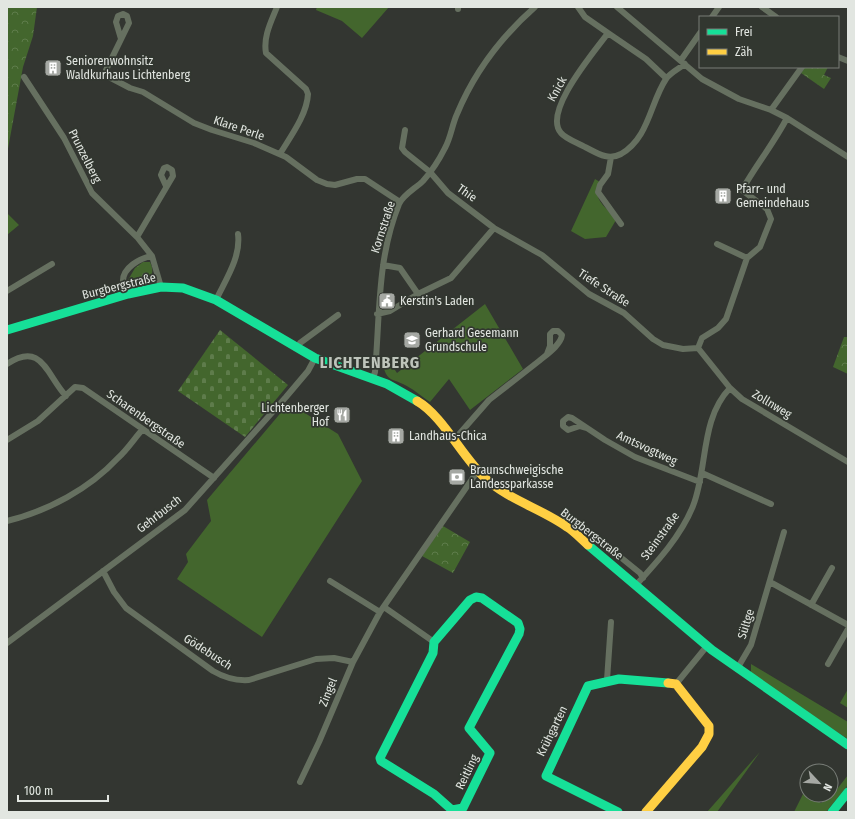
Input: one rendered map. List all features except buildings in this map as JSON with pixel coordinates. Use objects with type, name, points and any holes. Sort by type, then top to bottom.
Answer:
[{"type":"street","points":[[277,7],[265,40],[266,53],[306,90],[308,94],[308,99],[300,118],[280,154]]},
{"type":"street","name":"Kornstraße","points":[[373,378],[376,372],[378,314],[383,265],[387,241],[400,202],[430,172],[445,148],[453,131],[456,115],[471,86],[493,51],[516,24],[535,7]]},
{"type":"street","points":[[578,7],[586,17],[646,59],[666,78]]},
{"type":"street","points":[[617,7],[683,62],[702,80],[722,91],[772,110],[848,157]]},
{"type":"street","points":[[713,16],[719,7]]},
{"type":"street","points":[[762,7],[775,16]]},
{"type":"street","name":"Knick","points":[[608,33],[579,72],[562,101],[557,112],[556,123],[561,133],[602,156],[611,157]]},
{"type":"street","points":[[621,224],[598,192],[600,185],[608,174],[611,157],[627,150],[637,139],[644,129],[666,78],[683,62],[699,35]]},
{"type":"street","name":"Klare Perle","points":[[121,39],[106,70],[107,76],[130,88],[143,92],[194,123],[254,143],[280,154],[317,180],[335,185],[357,178],[365,179],[400,202]]},
{"type":"street","points":[[772,110],[801,68]]},
{"type":"street","name":"Prunzelberg","points":[[24,77],[64,138],[92,194],[137,237],[152,256],[161,287]]},
{"type":"street","points":[[698,348],[700,341],[704,336],[721,326],[726,319],[747,258],[760,247],[771,219],[768,208],[742,190],[753,171],[776,139],[787,118]]},
{"type":"street","name":"Thie","points":[[405,130],[403,150],[430,172],[448,193],[494,228]]},
{"type":"street","points":[[137,237],[166,186]]},
{"type":"street","points":[[378,314],[390,311],[418,294],[451,278],[494,228]]},
{"type":"street","name":"Tiefe Straße","points":[[494,228],[542,254],[589,294],[624,313],[663,345],[683,350],[698,348]]},
{"type":"street","points":[[216,300],[232,267],[239,245],[238,234]]},
{"type":"street","points":[[717,244],[747,258]]},
{"type":"street","points":[[128,294],[123,283],[124,275],[136,262],[142,258],[152,256]]},
{"type":"street","points":[[7,291],[52,264]]},
{"type":"street","points":[[383,265],[400,268],[418,294]]},
{"type":"street","name":"Burgbergstraße","points":[[7,330],[32,324],[128,294],[161,287],[183,288],[216,300],[315,358],[373,378],[397,389],[424,406],[433,414],[477,472],[497,488],[563,524],[707,646],[737,669],[848,744]]},
{"type":"street","points":[[296,348],[300,343],[338,315]]},
{"type":"street","name":"Zollnweg","points":[[698,348],[730,388],[742,399],[848,462]]},
{"type":"street","points":[[454,440],[489,400],[547,354]]},
{"type":"street","points":[[7,364],[22,356],[30,355],[38,359],[66,396],[38,421],[7,440]]},
{"type":"street","name":"Gehrbusch","points":[[7,642],[185,510],[286,397],[308,370],[315,358]]},
{"type":"street","name":"Scharenbergstraße","points":[[66,396],[75,387],[83,388],[142,430],[214,478]]},
{"type":"street","name":"Steinstraße","points":[[636,585],[672,542],[687,520],[700,482],[712,416],[718,402],[730,388]]},
{"type":"street","name":"Amtsvogtweg","points":[[587,428],[635,457],[700,482]]},
{"type":"street","points":[[7,521],[26,517],[63,500],[97,478],[119,458],[142,430]]},
{"type":"street","name":"Zingel","points":[[300,782],[322,736],[352,662],[382,610],[477,472]]},
{"type":"street","points":[[702,473],[771,504]]},
{"type":"street","points":[[563,524],[569,516],[571,517],[640,573],[643,578]]},
{"type":"street","name":"Sültge","points":[[737,669],[751,645],[784,532]]},
{"type":"street","points":[[811,605],[832,568]]},
{"type":"street","name":"Gödebusch","points":[[103,571],[114,592],[126,608],[213,671],[226,678],[238,681],[249,680],[316,659],[334,658],[352,662]]},
{"type":"street","points":[[330,581],[382,610],[434,642]]},
{"type":"street","points":[[770,582],[848,625]]},
{"type":"street","name":"Reitling","points":[[476,597],[482,598],[518,623],[520,629],[519,634],[469,728],[490,752],[463,808],[458,810],[452,810],[434,794],[382,761],[380,758],[433,653],[434,642],[470,600],[476,597]]},
{"type":"street","points":[[606,680],[611,622]]},
{"type":"street","points":[[828,664],[848,629]]},
{"type":"street","points":[[646,812],[702,747],[709,734],[709,726],[676,684],[707,646]]},
{"type":"street","name":"Krühgarten","points":[[618,812],[546,776],[588,686],[606,680],[619,679],[676,684]]},
{"type":"street","points":[[832,812],[848,792]]},
{"type":"green space","points":[[7,7],[37,7],[33,36],[23,67],[7,154]]},
{"type":"green space","points":[[317,7],[389,7],[362,38],[342,21],[316,10]]},
{"type":"green space","points":[[804,68],[828,68],[824,75],[831,78],[824,89],[801,73]]},
{"type":"green space","points":[[595,179],[600,182],[597,194],[601,203],[616,220],[606,237],[585,239],[571,231]]},
{"type":"green space","points":[[7,213],[19,225],[7,235]]},
{"type":"green space","points":[[143,262],[150,262],[152,272],[150,279],[139,286],[134,287],[129,285],[128,280],[135,268]]},
{"type":"green space","points":[[485,304],[523,369],[470,410],[449,379],[430,402],[410,388],[387,376],[384,369],[391,364],[397,373]]},
{"type":"green space","points":[[220,330],[288,385],[245,437],[178,391]]},
{"type":"green space","points":[[844,337],[848,337],[848,374],[833,367]]},
{"type":"green space","points":[[289,403],[338,434],[362,481],[262,637],[177,579],[188,562],[186,554],[211,521],[207,500]]},
{"type":"green space","points":[[443,526],[470,542],[453,573],[422,556]]},
{"type":"green space","points":[[751,664],[848,722],[848,739],[751,676]]},
{"type":"green space","points":[[848,689],[848,708],[840,703]]},
{"type":"green space","points":[[760,752],[717,812],[707,812]]},
{"type":"green space","points":[[848,775],[848,785],[839,796],[839,787]]},
{"type":"green space","points":[[799,802],[833,803],[826,812],[794,812]]},
{"type":"traffic: fast","points":[[7,330],[128,294],[161,287],[183,288],[216,300],[315,358],[387,384],[417,401]]},
{"type":"traffic: fast","points":[[588,545],[712,650],[848,745]]},
{"type":"traffic: fast","points":[[476,597],[482,598],[518,623],[520,629],[519,634],[469,728],[490,753],[463,808],[452,810],[434,794],[381,761],[380,758],[433,653],[434,642],[470,600],[476,597]]},
{"type":"traffic: fast","points":[[618,812],[546,776],[588,686],[619,679],[668,683]]},
{"type":"traffic: fast","points":[[832,812],[848,792]]},
{"type":"traffic: slow","points":[[417,401],[435,416],[444,426],[469,460],[486,479],[515,499],[547,515],[573,531],[588,545]]},
{"type":"traffic: slow","points":[[646,812],[702,747],[709,734],[709,726],[676,684],[668,683]]},
{"type":"place","name":"Seniorenwohnsitz Waldkurhaus Lichtenberg","points":[[53,68]]},
{"type":"place","name":"Pfarr- und Gemeindehaus","points":[[723,196]]},
{"type":"place","name":"Kerstin's Laden","points":[[387,301]]},
{"type":"place","name":"Gerhard Gesemann Grundschule","points":[[412,340]]},
{"type":"place","name":"Lichtenberger Hof","points":[[342,415]]},
{"type":"place","name":"Landhaus-Chica","points":[[396,436]]},
{"type":"place","name":"Braunschweigische Landessparkasse","points":[[457,477]]},
{"type":"district","name":"LICHTENBERG","points":[[370,362]]}]
